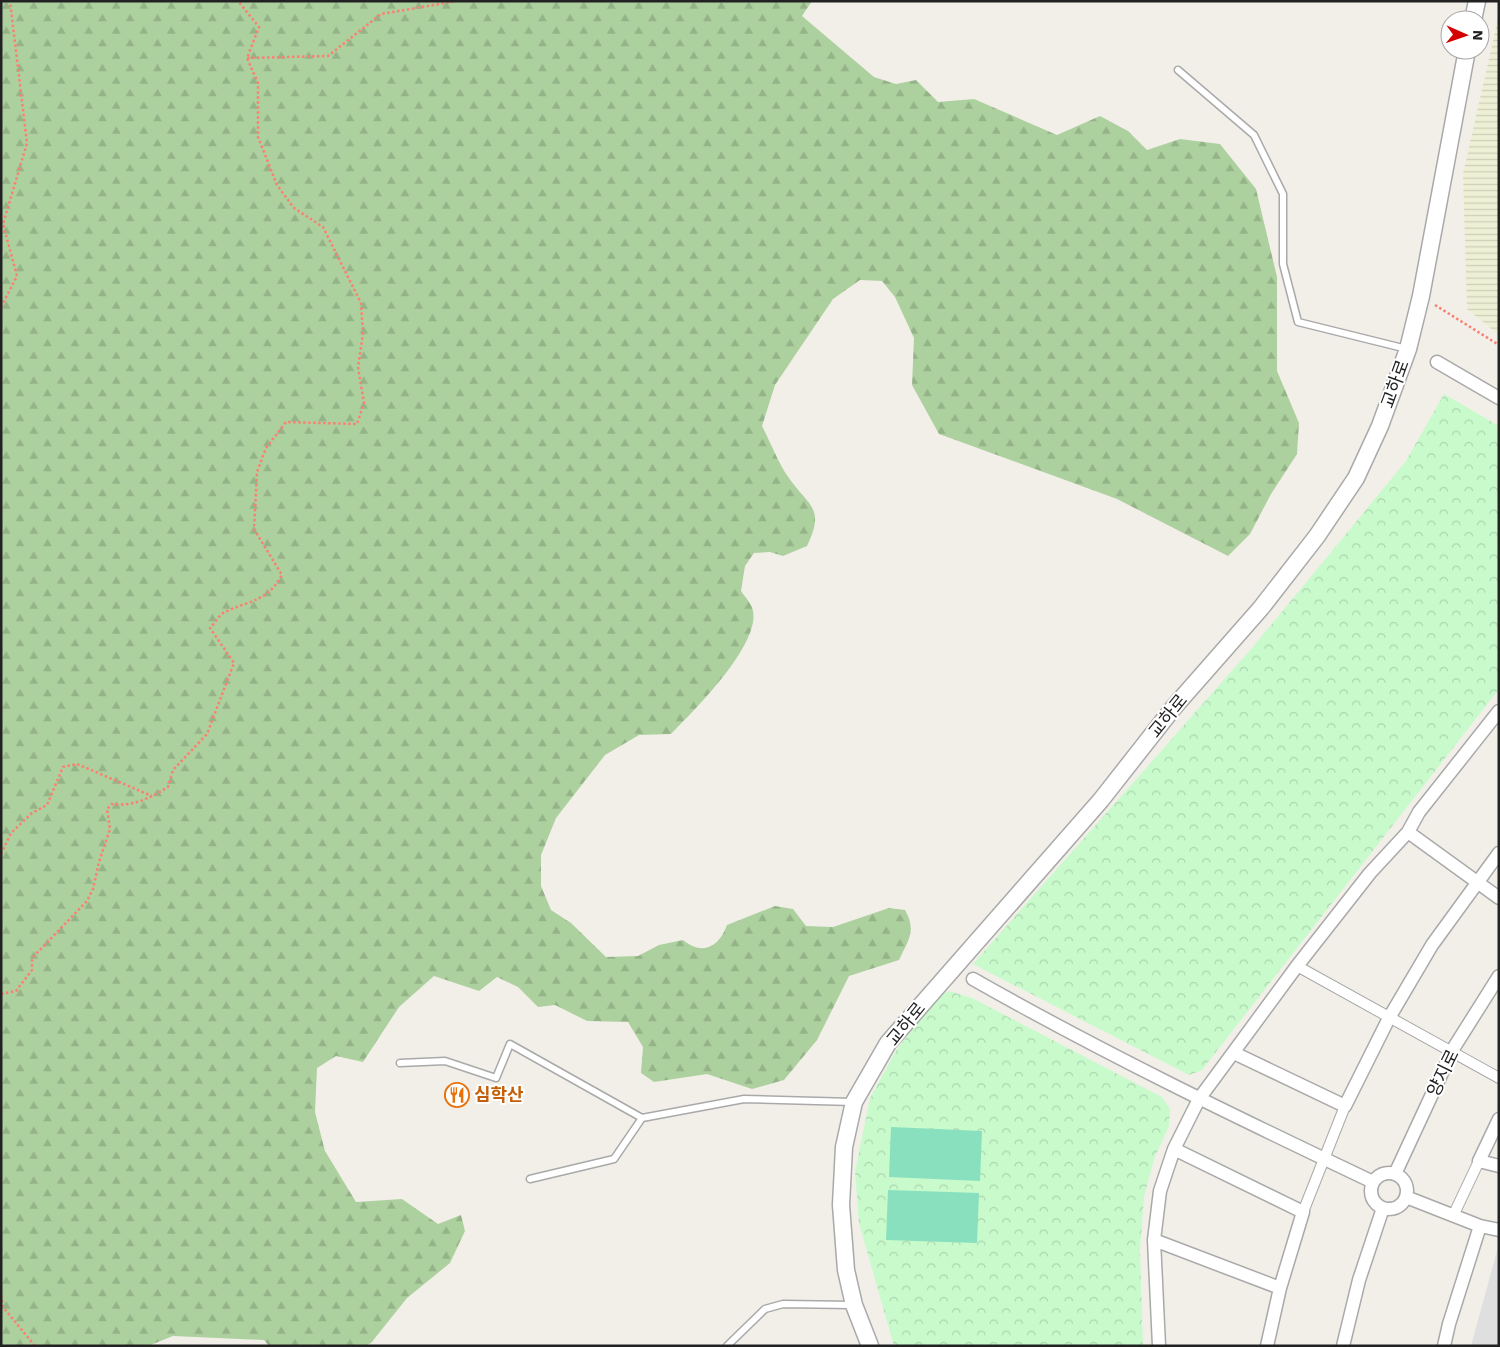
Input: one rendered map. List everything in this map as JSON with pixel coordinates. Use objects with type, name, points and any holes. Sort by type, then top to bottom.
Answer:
[{"type":"street","name":"교하로","points":[[870,1346],[854,1305],[846,1270],[841,1206],[844,1148],[854,1102],[888,1043],[1101,800],[1174,707],[1261,608],[1317,536],[1356,478],[1380,426],[1408,349],[1421,296],[1465,60]]},
{"type":"street","points":[[1436,362],[1499,398]]},
{"type":"street","points":[[1159,1346],[1154,1240],[1160,1191],[1174,1149],[1199,1099],[1297,966],[1370,873],[1408,832],[1419,812],[1499,711]]},
{"type":"street","points":[[1408,832],[1499,898]]},
{"type":"street","points":[[1267,1346],[1280,1288],[1303,1212],[1344,1106],[1389,1018],[1432,945],[1499,853]]},
{"type":"street","points":[[1297,966],[1499,1078]]},
{"type":"street","name":"양지로","points":[[1395,1174],[1452,1052],[1499,976]]},
{"type":"street","points":[[973,979],[1038,1016],[1199,1099],[1373,1182]]},
{"type":"street","points":[[1234,1053],[1344,1106]]},
{"type":"street","points":[[1453,1216],[1499,1119]]},
{"type":"street","points":[[1174,1149],[1303,1212]]},
{"type":"street","points":[[1479,1161],[1499,1166]]},
{"type":"street","points":[[1383,1174],[1395,1174],[1407,1186],[1406,1197],[1404,1202],[1394,1208],[1383,1208],[1374,1200],[1371,1194],[1373,1182],[1383,1174]]},
{"type":"street","points":[[1406,1197],[1480,1226],[1499,1230]]},
{"type":"street","points":[[1343,1346],[1359,1280],[1383,1208]]},
{"type":"street","points":[[1444,1346],[1449,1324],[1480,1226]]},
{"type":"street","points":[[1154,1240],[1280,1288]]},
{"type":"lane","points":[[1178,70],[1254,136],[1283,194],[1282,264],[1298,322],[1408,349]]},
{"type":"lane","points":[[400,1063],[445,1061],[496,1078],[510,1044],[642,1118],[744,1099],[854,1102]]},
{"type":"lane","points":[[530,1179],[614,1159],[642,1118]]},
{"type":"lane","points":[[727,1346],[765,1309],[783,1304],[854,1305]]},
{"type":"path","points":[[1,307],[17,276],[3,224],[28,143],[10,1]]},
{"type":"path","points":[[1,994],[16,991],[32,970],[32,958],[64,922],[87,901],[93,889],[99,862],[110,829],[108,809],[112,804],[126,806],[152,796],[168,787],[173,770],[207,734],[234,663],[210,628],[225,611],[240,607],[273,590],[282,575],[254,529],[257,472],[266,448],[286,422],[357,424],[364,403],[358,367],[363,334],[361,303],[323,227],[294,208],[277,185],[258,136],[258,83],[247,58],[259,27],[238,1]]},
{"type":"path","points":[[247,58],[328,56],[381,14],[457,1]]},
{"type":"path","points":[[1421,296],[1499,345]]},
{"type":"path","points":[[1,854],[11,833],[32,814],[47,805],[63,767],[77,764],[152,796]]},
{"type":"path","points":[[1,1295],[3,1307],[35,1346]]},
{"type":"shaded area","points":[[1497,1251],[1499,1346],[1471,1346]]},
{"type":"green space","points":[[1,1],[812,1],[802,16],[874,77],[896,84],[916,80],[938,102],[974,99],[1057,135],[1100,116],[1128,131],[1147,150],[1180,139],[1220,144],[1256,189],[1277,277],[1277,371],[1299,423],[1297,454],[1271,494],[1250,534],[1228,556],[1117,499],[939,434],[912,385],[914,338],[895,297],[882,281],[860,280],[833,299],[775,385],[762,426],[785,472],[808,502],[815,515],[815,523],[807,546],[783,556],[770,552],[754,553],[745,566],[741,591],[750,603],[753,611],[752,625],[736,659],[709,694],[671,734],[639,735],[605,755],[556,818],[541,855],[541,886],[551,910],[571,923],[606,957],[638,956],[659,945],[683,940],[697,948],[710,947],[720,939],[727,925],[775,906],[793,909],[806,926],[833,927],[889,908],[905,910],[909,917],[911,930],[908,941],[899,960],[849,976],[817,1040],[784,1080],[752,1089],[707,1074],[654,1082],[641,1073],[643,1047],[628,1022],[587,1021],[555,1005],[538,1007],[518,987],[497,977],[479,991],[434,976],[399,1007],[363,1062],[336,1056],[317,1068],[315,1112],[325,1151],[356,1202],[402,1199],[438,1224],[461,1215],[465,1231],[450,1263],[407,1298],[371,1343],[365,1346],[269,1346],[264,1340],[173,1336],[148,1346],[1,1346]]},
{"type":"green space","points":[[1499,14],[1499,335],[1467,309],[1463,174]]},
{"type":"green space","points":[[1444,394],[1499,426],[1499,689],[1202,1070],[1189,1075],[973,964],[1252,648],[1406,461]]},
{"type":"green space","points":[[949,991],[972,998],[1162,1097],[1170,1109],[1169,1126],[1154,1159],[1144,1197],[1140,1250],[1143,1346],[894,1346],[859,1223],[855,1172],[870,1098],[897,1049],[939,996]]},
{"type":"green space","points":[[891,1127],[982,1131],[980,1181],[889,1177]]},
{"type":"green space","points":[[888,1190],[979,1193],[977,1243],[886,1240]]},
{"type":"place","name":"심학산","points":[[457,1095]]}]
